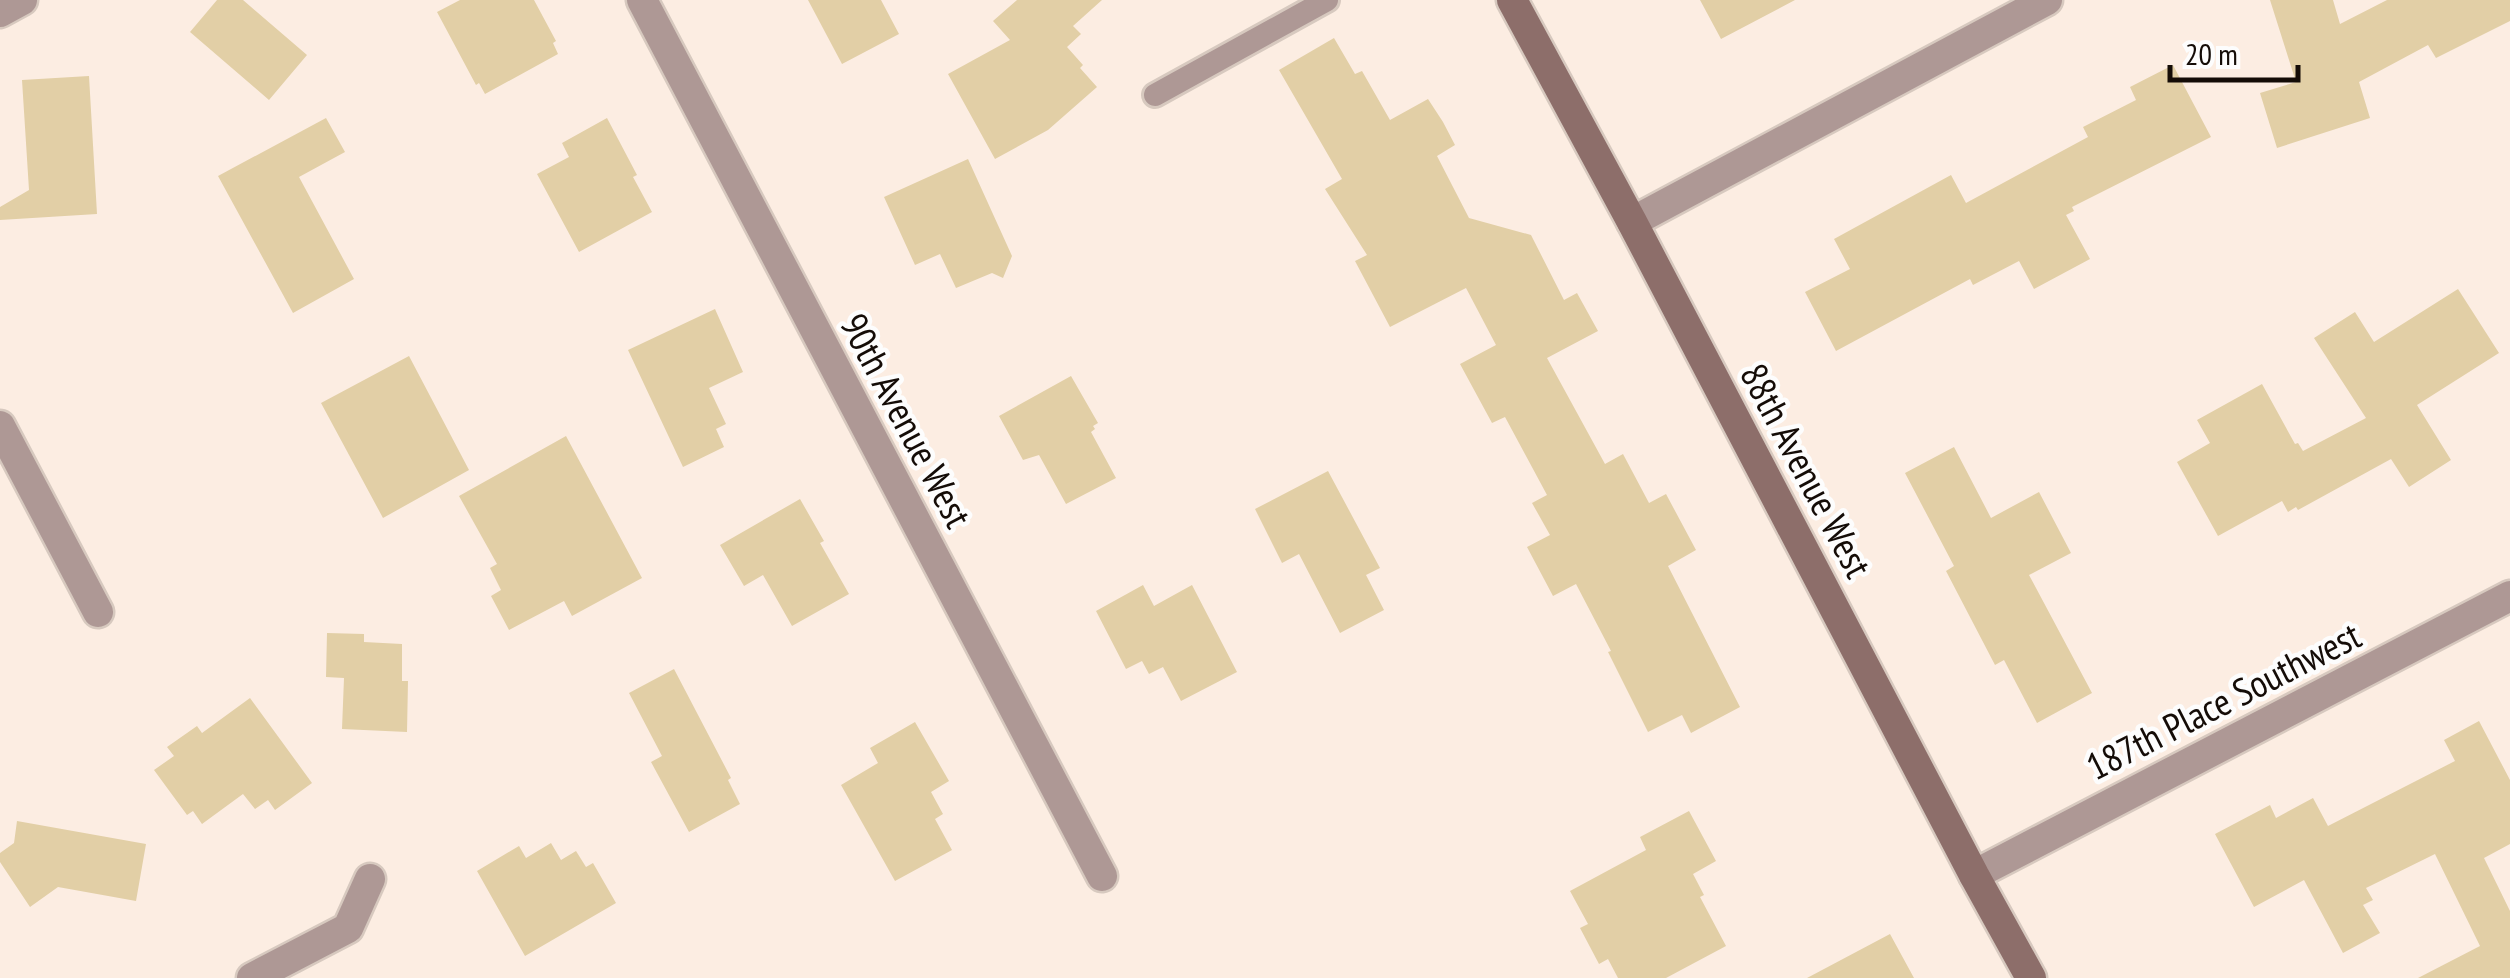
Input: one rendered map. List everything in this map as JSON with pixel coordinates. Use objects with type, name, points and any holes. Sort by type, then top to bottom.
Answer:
[{"type":"street","points":[[0,12],[22,0]]},
{"type":"street","name":"90th Avenue West","points":[[642,0],[1102,876]]},
{"type":"street","name":"88th Avenue West","points":[[1512,0],[2031,978]]},
{"type":"street","points":[[1632,222],[2047,0]]},
{"type":"street","points":[[0,426],[98,612]]},
{"type":"street","name":"187th Place Southwest","points":[[1974,874],[2510,596]]},
{"type":"street","points":[[252,978],[348,928],[370,879]]},
{"type":"lane","points":[[1155,95],[1327,0]]},
{"type":"building","points":[[217,0],[243,0],[307,55],[269,100],[190,32]]},
{"type":"building","points":[[460,0],[534,0],[556,41],[553,43],[558,54],[485,94],[479,83],[476,85],[437,12]]},
{"type":"building","points":[[808,0],[881,0],[899,34],[842,64]]},
{"type":"building","points":[[1017,0],[1102,0],[1073,26],[1081,34],[1067,47],[1097,87],[1048,130],[995,159],[948,74],[1010,40],[993,21]]},
{"type":"building","points":[[1700,0],[1795,0],[1721,39]]},
{"type":"building","points":[[2270,0],[2333,0],[2340,24],[2387,0],[2510,0],[2510,21],[2436,58],[2428,45],[2359,82],[2370,118],[2277,148],[2260,93],[2296,82]]},
{"type":"building","points":[[1334,38],[1355,74],[1362,71],[1390,120],[1428,99],[1455,145],[1437,156],[1469,218],[1531,235],[1564,300],[1577,293],[1598,331],[1547,358],[1605,464],[1623,454],[1649,503],[1666,494],[1696,550],[1668,566],[1740,707],[1691,733],[1682,715],[1648,732],[1576,584],[1553,596],[1527,547],[1550,535],[1532,503],[1547,495],[1505,417],[1492,423],[1460,364],[1496,345],[1466,288],[1390,327],[1355,261],[1367,255],[1325,189],[1342,179],[1279,70]]},
{"type":"building","points":[[2173,65],[2211,137],[2072,207],[2074,211],[2066,215],[2090,259],[2034,289],[2019,261],[1973,285],[1970,279],[1836,351],[1805,292],[1850,269],[1834,239],[1951,175],[1966,203],[2088,137],[2083,127],[2136,100],[2130,87]]},
{"type":"building","points":[[89,76],[97,214],[0,220],[0,207],[29,190],[22,80]]},
{"type":"building","points":[[326,118],[345,152],[299,177],[354,279],[293,313],[218,176]]},
{"type":"building","points":[[607,118],[652,212],[579,252],[537,174],[569,157],[562,143]]},
{"type":"building","points":[[968,159],[1012,256],[1003,278],[992,273],[956,288],[940,254],[915,265],[884,197]]},
{"type":"building","points":[[2458,289],[2499,353],[2417,405],[2451,460],[2409,487],[2391,459],[2298,510],[2296,507],[2288,512],[2282,501],[2218,536],[2177,462],[2210,443],[2197,420],[2262,384],[2295,444],[2303,451],[2366,418],[2314,338],[2355,312],[2374,342]]},
{"type":"building","points":[[715,309],[743,372],[709,388],[726,424],[716,429],[724,447],[683,467],[628,350]]},
{"type":"building","points":[[409,356],[469,470],[383,518],[321,403]]},
{"type":"building","points":[[1071,376],[1098,423],[1091,432],[1116,478],[1066,504],[1039,455],[1023,460],[999,416]]},
{"type":"building","points":[[566,436],[642,578],[572,616],[564,601],[509,630],[491,596],[501,590],[490,568],[497,564],[459,496]]},
{"type":"building","points":[[1954,447],[1991,518],[2039,492],[2071,553],[2029,575],[2092,693],[2037,723],[2004,660],[1995,665],[1946,571],[1954,566],[1905,473]]},
{"type":"building","points":[[1328,471],[1380,568],[1366,575],[1384,610],[1340,633],[1299,554],[1282,563],[1255,509]]},
{"type":"building","points":[[800,499],[849,594],[792,626],[763,575],[744,586],[720,545]]},
{"type":"building","points":[[1143,585],[1154,606],[1192,585],[1237,672],[1181,701],[1163,667],[1149,674],[1142,661],[1126,669],[1096,611]]},
{"type":"building","points":[[327,633],[364,634],[364,642],[402,644],[402,681],[408,681],[407,732],[342,729],[344,678],[326,677]]},
{"type":"building","points":[[674,669],[731,778],[728,780],[740,804],[689,832],[651,762],[662,756],[629,693]]},
{"type":"building","points":[[250,698],[312,783],[275,810],[268,800],[255,809],[243,794],[202,824],[193,811],[187,815],[154,770],[174,756],[167,747],[197,726],[202,733]]},
{"type":"building","points":[[2479,721],[2510,780],[2510,844],[2484,858],[2510,911],[2510,978],[2418,978],[2480,946],[2435,854],[2366,888],[2373,900],[2363,905],[2380,933],[2343,953],[2304,880],[2254,907],[2215,834],[2270,805],[2276,818],[2313,798],[2328,826],[2455,761],[2444,740]]},
{"type":"building","points":[[915,722],[949,781],[931,792],[943,814],[935,819],[952,850],[895,881],[841,785],[878,763],[870,748]]},
{"type":"building","points":[[1689,811],[1716,861],[1693,874],[1704,895],[1700,897],[1726,946],[1666,978],[1618,978],[1608,959],[1599,964],[1580,928],[1588,924],[1570,891],[1646,850],[1640,837]]},
{"type":"building","points":[[17,821],[146,844],[136,901],[58,887],[30,907],[0,862],[0,853],[14,843]]},
{"type":"building","points":[[551,843],[561,860],[576,851],[586,867],[593,863],[616,903],[525,956],[477,871],[519,846],[526,858]]},
{"type":"building","points":[[1890,934],[1914,978],[1807,978]]}]
